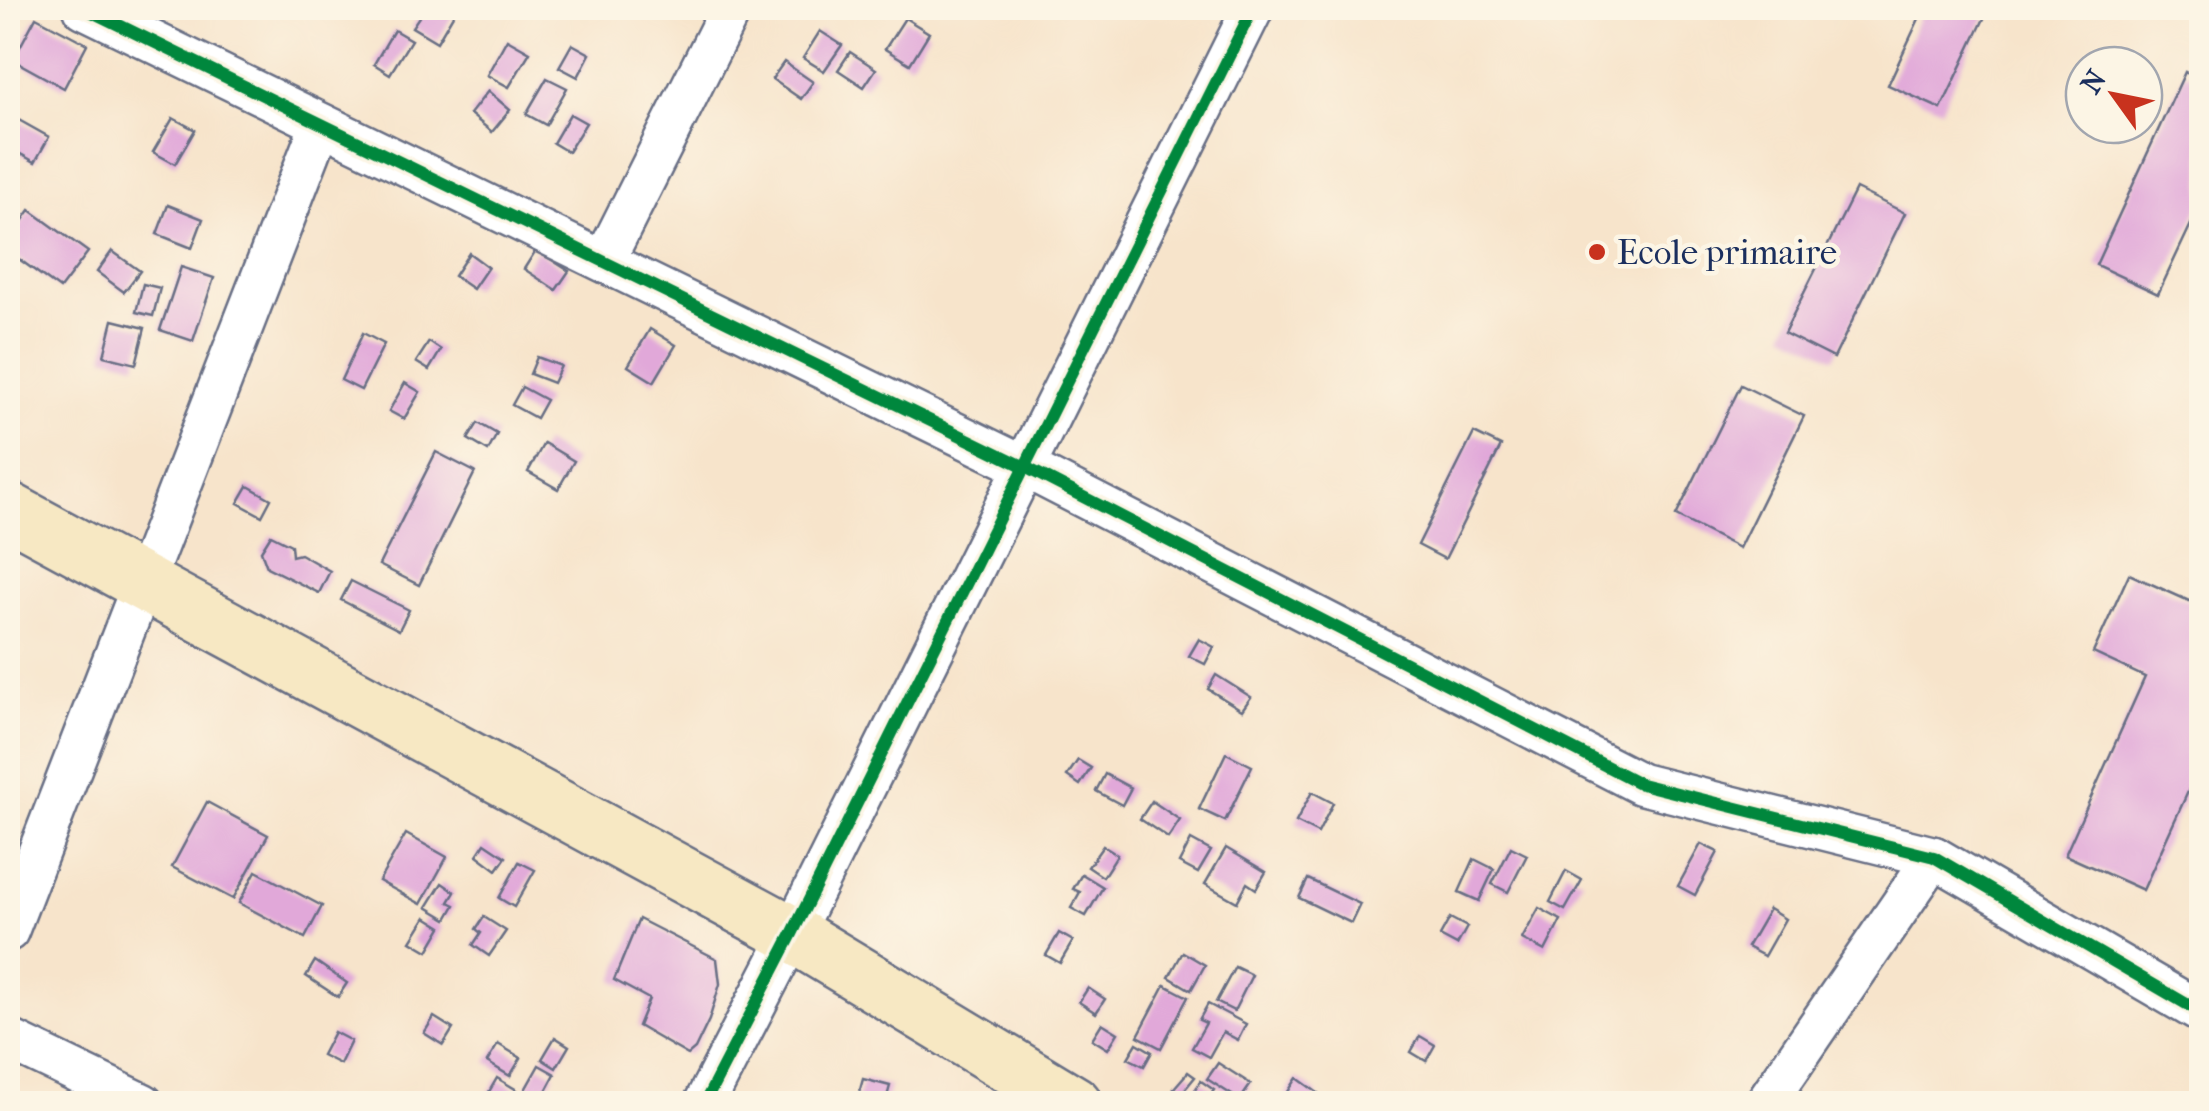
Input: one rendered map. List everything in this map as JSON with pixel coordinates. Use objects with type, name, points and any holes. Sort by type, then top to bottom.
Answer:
[{"type":"main road","points":[[8,510],[792,934],[1074,1104]]},
{"type":"street","points":[[84,8],[1025,467],[1640,784],[1934,857],[2202,1013]]},
{"type":"street","points":[[604,261],[731,8]]},
{"type":"street","points":[[704,1104],[1253,8]]},
{"type":"street","points":[[8,931],[321,124]]},
{"type":"street","points":[[1765,1104],[1934,857]]},
{"type":"street","points":[[8,1038],[143,1104]]},
{"type":"building","points":[[425,8],[457,8],[437,42],[412,27]]},
{"type":"building","points":[[1924,8],[1989,8],[1941,109],[1888,85]]},
{"type":"building","points":[[36,17],[87,44],[64,88],[13,60]]},
{"type":"building","points":[[905,18],[929,33],[910,64],[885,49]]},
{"type":"building","points":[[394,30],[411,40],[390,74],[374,64]]},
{"type":"building","points":[[820,31],[842,45],[824,71],[803,58]]},
{"type":"building","points":[[507,39],[530,52],[509,87],[487,75]]},
{"type":"building","points":[[572,44],[590,54],[578,77],[559,67]]},
{"type":"building","points":[[850,52],[876,69],[864,87],[838,70]]},
{"type":"building","points":[[784,62],[813,82],[801,99],[772,79]]},
{"type":"building","points":[[2185,72],[2202,80],[2202,201],[2158,294],[2096,265],[2151,145],[2164,145],[2164,118]]},
{"type":"building","points":[[547,78],[567,88],[546,125],[526,114]]},
{"type":"building","points":[[488,91],[510,110],[492,132],[470,114]]},
{"type":"building","points":[[8,114],[49,137],[35,162],[8,147]]},
{"type":"building","points":[[570,114],[586,123],[568,152],[553,143]]},
{"type":"building","points":[[173,118],[195,130],[175,164],[153,152]]},
{"type":"building","points":[[1856,189],[1905,213],[1834,358],[1784,333]]},
{"type":"building","points":[[168,205],[203,219],[192,248],[157,234]]},
{"type":"building","points":[[30,210],[88,252],[60,289],[8,251],[8,241]]},
{"type":"building","points":[[536,250],[569,271],[556,290],[524,269]]},
{"type":"building","points":[[112,251],[140,271],[124,292],[97,272]]},
{"type":"building","points":[[469,253],[488,267],[473,289],[454,276]]},
{"type":"building","points":[[181,267],[214,278],[193,341],[160,330]]},
{"type":"building","points":[[143,284],[160,288],[153,316],[136,312]]},
{"type":"building","points":[[113,320],[145,328],[136,364],[104,356]]},
{"type":"building","points":[[650,329],[676,345],[654,382],[628,366]]},
{"type":"building","points":[[363,333],[384,344],[361,390],[341,380]]},
{"type":"building","points":[[429,342],[441,350],[429,370],[416,362]]},
{"type":"building","points":[[537,357],[561,366],[553,383],[530,374]]},
{"type":"building","points":[[405,383],[420,392],[404,419],[389,411]]},
{"type":"building","points":[[1741,385],[1804,416],[1739,548],[1676,516]]},
{"type":"building","points":[[522,387],[546,400],[536,418],[512,405]]},
{"type":"building","points":[[478,423],[497,434],[488,451],[468,439]]},
{"type":"building","points":[[1474,433],[1501,446],[1445,559],[1418,545]]},
{"type":"building","points":[[544,443],[574,461],[558,489],[528,472]]},
{"type":"building","points":[[436,452],[475,472],[419,585],[379,565]]},
{"type":"building","points":[[248,486],[271,499],[262,516],[238,503]]},
{"type":"building","points":[[271,535],[291,545],[292,556],[300,554],[330,571],[319,593],[267,567],[261,551]]},
{"type":"building","points":[[2129,574],[2198,605],[2202,596],[2202,761],[2143,890],[2065,855],[2145,677],[2093,653]]},
{"type":"building","points":[[351,581],[409,610],[399,630],[341,600]]},
{"type":"building","points":[[1199,639],[1214,647],[1205,664],[1189,656]]},
{"type":"building","points":[[1216,675],[1251,697],[1242,710],[1208,689]]},
{"type":"building","points":[[1226,753],[1252,766],[1225,821],[1199,809]]},
{"type":"building","points":[[1078,760],[1091,768],[1080,785],[1067,776]]},
{"type":"building","points":[[1105,774],[1131,788],[1122,805],[1096,791]]},
{"type":"building","points":[[1312,792],[1333,803],[1318,833],[1296,822]]},
{"type":"building","points":[[1152,801],[1180,820],[1168,838],[1140,819]]},
{"type":"building","points":[[207,802],[268,835],[233,899],[172,867]]},
{"type":"building","points":[[406,834],[447,857],[421,904],[379,881]]},
{"type":"building","points":[[1191,840],[1211,851],[1198,873],[1179,863]]},
{"type":"building","points":[[485,843],[506,857],[497,870],[477,855]]},
{"type":"building","points":[[1701,844],[1718,852],[1695,895],[1678,886]]},
{"type":"building","points":[[1103,846],[1117,855],[1103,877],[1088,867]]},
{"type":"building","points":[[1511,847],[1527,855],[1508,892],[1492,884]]},
{"type":"building","points":[[1226,848],[1266,872],[1256,889],[1247,883],[1237,902],[1205,884]]},
{"type":"building","points":[[1474,859],[1494,869],[1479,901],[1459,892]]},
{"type":"building","points":[[519,862],[535,870],[514,907],[499,898]]},
{"type":"building","points":[[256,871],[322,906],[305,938],[239,903]]},
{"type":"building","points":[[1566,871],[1582,880],[1565,910],[1550,902]]},
{"type":"building","points":[[1082,874],[1103,887],[1086,916],[1071,908],[1080,892],[1073,889]]},
{"type":"building","points":[[1308,879],[1360,904],[1351,923],[1299,898]]},
{"type":"building","points":[[442,883],[455,892],[449,902],[455,905],[447,919],[427,907]]},
{"type":"building","points":[[1539,908],[1561,920],[1545,951],[1522,939]]},
{"type":"building","points":[[1769,909],[1785,919],[1764,956],[1747,947]]},
{"type":"building","points":[[426,917],[442,927],[428,951],[411,941]]},
{"type":"building","points":[[484,917],[506,931],[489,956],[473,945],[481,933],[476,929]]},
{"type":"building","points":[[1450,918],[1467,927],[1457,945],[1440,936]]},
{"type":"building","points":[[639,919],[717,959],[720,984],[709,1020],[688,1055],[638,1026],[649,999],[614,980]]},
{"type":"building","points":[[1059,933],[1073,941],[1060,963],[1046,955]]},
{"type":"building","points":[[1183,952],[1205,965],[1191,990],[1169,977]]},
{"type":"building","points":[[315,961],[347,983],[338,997],[306,976]]},
{"type":"building","points":[[1235,967],[1252,975],[1234,1011],[1216,1002]]},
{"type":"building","points":[[1165,985],[1188,997],[1161,1048],[1138,1036]]},
{"type":"building","points":[[1088,988],[1105,999],[1096,1013],[1079,1002]]},
{"type":"building","points":[[1208,1004],[1246,1024],[1238,1040],[1223,1032],[1209,1057],[1192,1048],[1206,1023],[1199,1020]]},
{"type":"building","points":[[434,1017],[453,1029],[443,1045],[424,1033]]},
{"type":"building","points":[[1102,1023],[1118,1033],[1108,1049],[1092,1039]]},
{"type":"building","points":[[334,1032],[351,1041],[340,1064],[322,1055]]},
{"type":"building","points":[[1420,1036],[1435,1045],[1426,1061],[1411,1052]]},
{"type":"building","points":[[555,1037],[569,1046],[556,1068],[542,1059]]},
{"type":"building","points":[[1137,1043],[1152,1052],[1144,1066],[1128,1058]]},
{"type":"building","points":[[498,1044],[521,1058],[510,1076],[487,1062]]},
{"type":"building","points":[[1218,1063],[1251,1084],[1240,1100],[1207,1079]]},
{"type":"building","points":[[539,1065],[555,1074],[539,1104],[517,1104]]},
{"type":"building","points":[[1188,1072],[1195,1077],[1181,1094],[1174,1088]]},
{"type":"building","points":[[497,1078],[517,1090],[509,1104],[482,1104]]},
{"type":"building","points":[[1297,1078],[1318,1093],[1311,1104],[1280,1104]]},
{"type":"building","points":[[863,1079],[890,1086],[885,1104],[856,1104]]},
{"type":"building","points":[[1201,1081],[1214,1090],[1204,1104],[1195,1104],[1189,1099]]},
{"type":"cycle path","points":[[84,8],[1025,467],[1641,784],[1934,857],[2202,1013]]},
{"type":"cycle path","points":[[704,1104],[1253,8]]},
{"type":"place","name":"Ecole primaire","points":[[1597,252]]}]
